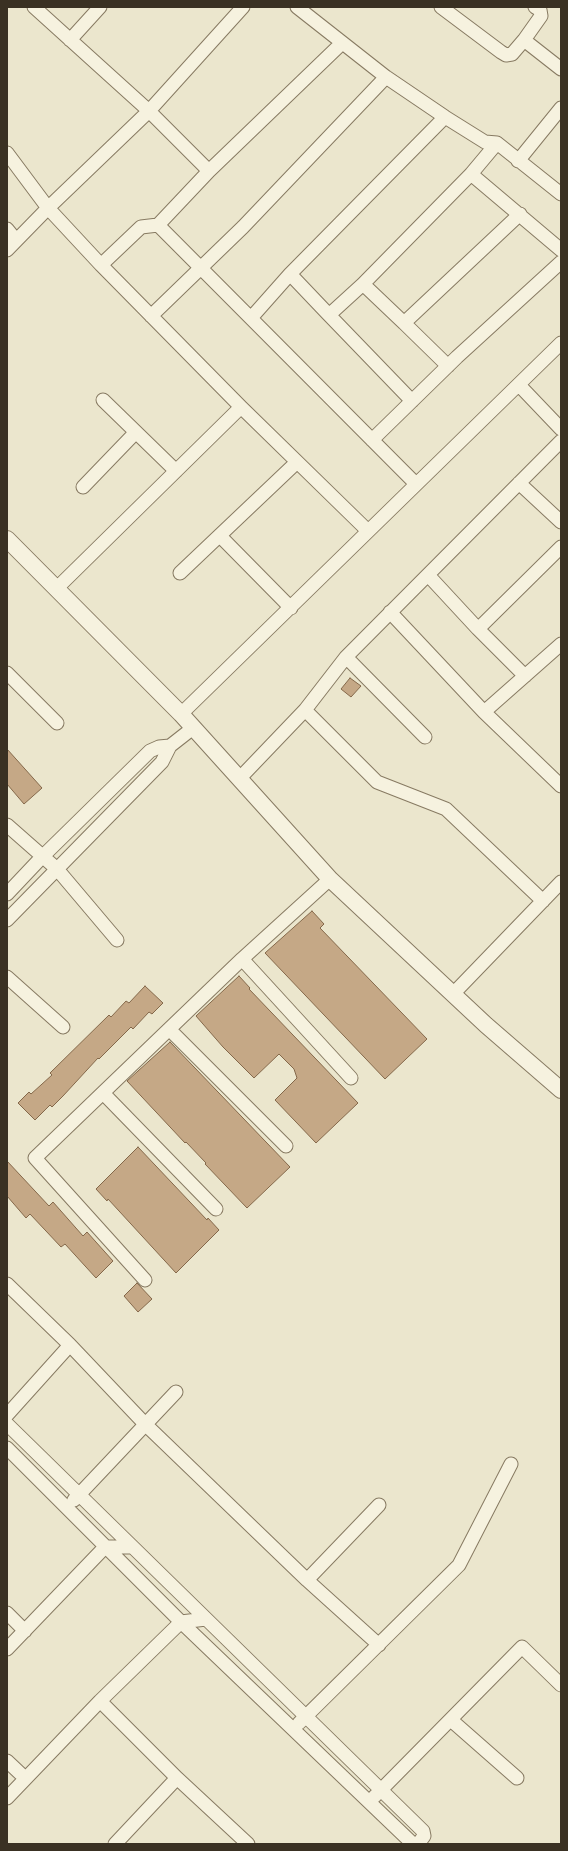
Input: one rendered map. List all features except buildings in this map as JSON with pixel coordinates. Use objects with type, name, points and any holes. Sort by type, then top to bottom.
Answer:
[{"type":"street","points":[[34,7],[149,111],[209,171]]},
{"type":"street","points":[[70,40],[100,7]]},
{"type":"street","points":[[7,250],[48,208],[149,111],[243,7]]},
{"type":"street","points":[[297,7],[386,77],[485,142],[497,143],[561,194]]},
{"type":"street","points":[[441,7],[506,54],[512,54],[541,16],[540,10],[536,7]]},
{"type":"street","points":[[524,40],[561,69]]},
{"type":"street","points":[[101,265],[141,227],[158,226],[209,171],[342,42]]},
{"type":"street","points":[[151,316],[243,227],[386,77]]},
{"type":"street","points":[[518,161],[561,108]]},
{"type":"street","points":[[251,318],[290,274],[445,117]]},
{"type":"street","points":[[329,315],[363,284],[471,174],[497,143]]},
{"type":"street","points":[[7,153],[48,208],[101,265],[241,407],[368,531]]},
{"type":"street","points":[[471,174],[561,250]]},
{"type":"street","points":[[404,323],[520,214]]},
{"type":"street","points":[[158,226],[416,484]]},
{"type":"street","points":[[7,229],[16,240]]},
{"type":"street","points":[[372,440],[448,366],[561,262]]},
{"type":"street","points":[[290,274],[412,401]]},
{"type":"street","points":[[363,284],[448,366]]},
{"type":"street","points":[[181,714],[561,343]]},
{"type":"street","points":[[519,384],[561,429]]},
{"type":"street","points":[[103,400],[176,471]]},
{"type":"street","points":[[57,588],[241,407]]},
{"type":"street","points":[[83,487],[136,432]]},
{"type":"street","points":[[239,779],[305,710],[346,658],[561,441]]},
{"type":"street","points":[[180,573],[297,462]]},
{"type":"street","points":[[519,483],[561,522]]},
{"type":"street","points":[[220,536],[291,608]]},
{"type":"street","points":[[7,539],[181,714],[330,880],[486,1025],[561,1090]]},
{"type":"street","points":[[478,629],[561,547]]},
{"type":"street","points":[[428,575],[524,676]]},
{"type":"street","points":[[390,612],[484,712],[561,786]]},
{"type":"street","points":[[484,712],[561,644]]},
{"type":"street","points":[[346,658],[425,737]]},
{"type":"street","points":[[7,673],[57,723]]},
{"type":"street","points":[[305,710],[377,782],[446,809],[543,901]]},
{"type":"street","points":[[7,920],[162,762],[170,746],[193,728]]},
{"type":"street","points":[[7,894],[41,858],[150,751],[159,747],[170,746]]},
{"type":"street","points":[[7,826],[41,858],[56,869],[117,940]]},
{"type":"street","points":[[145,1280],[35,1158],[242,959],[330,880]]},
{"type":"street","points":[[453,994],[561,882]]},
{"type":"street","points":[[242,959],[351,1078]]},
{"type":"street","points":[[7,977],[63,1027]]},
{"type":"street","points":[[169,1028],[286,1146]]},
{"type":"street","points":[[103,1093],[216,1209]]},
{"type":"street","points":[[7,1284],[70,1346],[145,1424],[307,1580],[378,1645]]},
{"type":"street","points":[[7,1415],[70,1346]]},
{"type":"street","points":[[67,1507],[176,1392]]},
{"type":"street","points":[[7,1424],[423,1831],[424,1836],[412,1843],[294,1728],[181,1622],[7,1448]]},
{"type":"street","points":[[294,1728],[459,1565],[511,1464]]},
{"type":"street","points":[[307,1580],[380,1505]]},
{"type":"street","points":[[7,1649],[105,1547],[132,1547]]},
{"type":"street","points":[[7,1613],[25,1631]]},
{"type":"street","points":[[7,1798],[100,1701],[181,1622],[206,1619]]},
{"type":"street","points":[[369,1802],[522,1648],[561,1685]]},
{"type":"street","points":[[100,1701],[177,1778],[248,1844]]},
{"type":"street","points":[[451,1720],[517,1778]]},
{"type":"street","points":[[7,1760],[25,1778]]},
{"type":"street","points":[[115,1844],[177,1778]]}]
